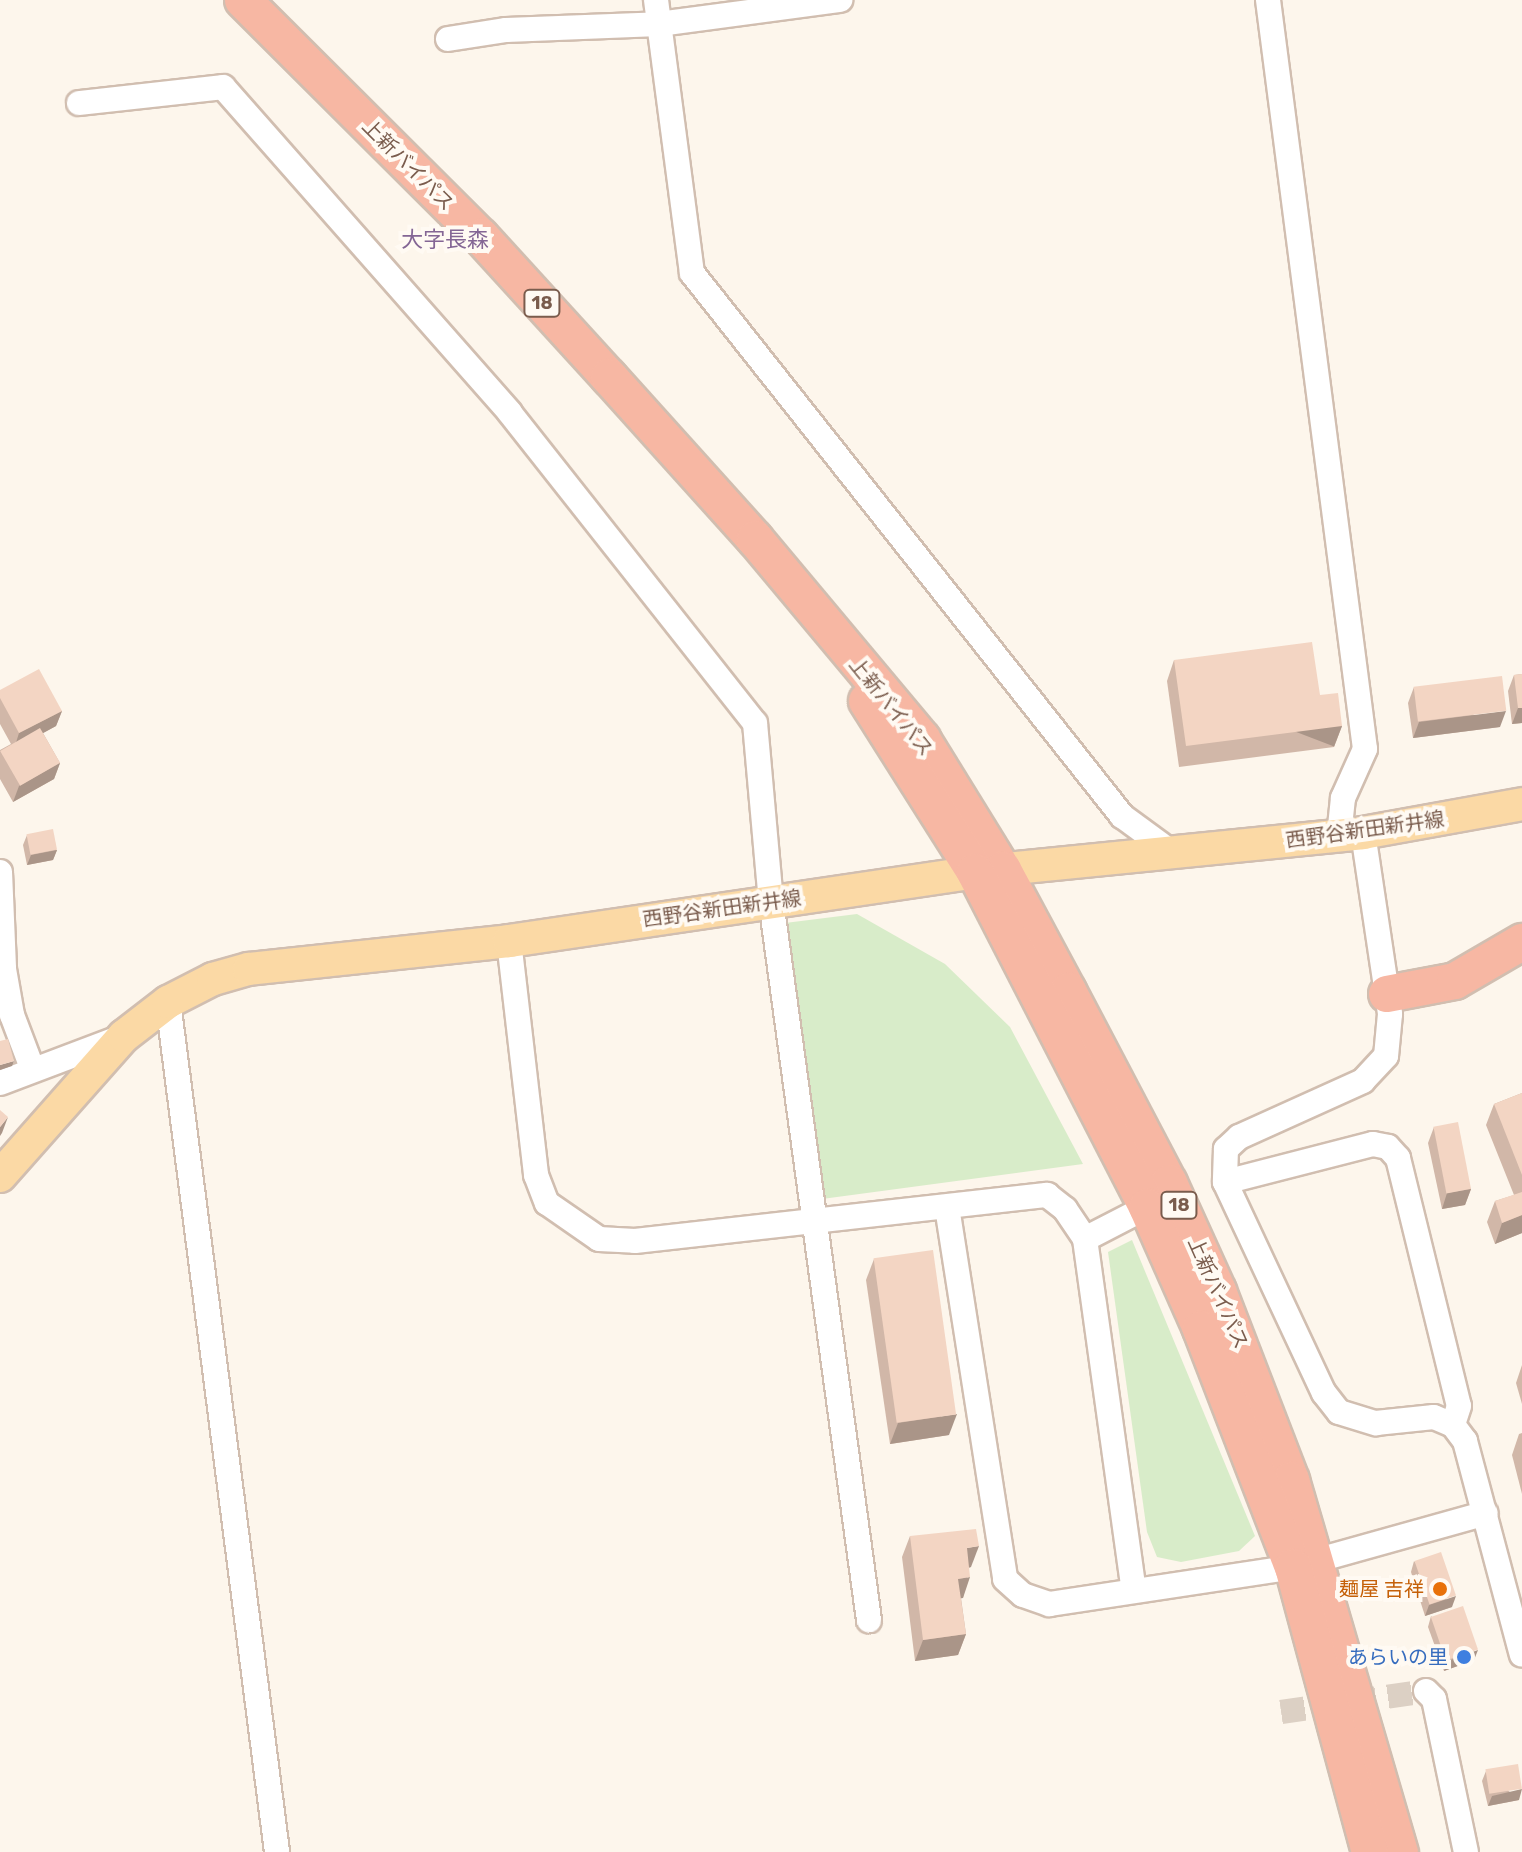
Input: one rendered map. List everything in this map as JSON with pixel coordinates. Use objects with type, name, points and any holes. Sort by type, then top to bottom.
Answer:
[{"type":"highway","name":"上新バイパス","points":[[243,0],[481,237],[755,539],[821,624],[922,739],[989,871],[1147,1207],[1305,1564],[1400,1852]]},
{"type":"highway","name":"上新バイパス","points":[[989,871],[1169,1183],[1259,1389],[1305,1564],[1370,1852]]},
{"type":"highway","points":[[1388,1004],[1455,981],[1522,942]]},
{"type":"highway","points":[[1388,1004],[1421,1009],[1522,972]]},
{"type":"main road","name":"西野谷新田新井線","points":[[0,1176],[124,1036],[168,1002],[213,979],[249,969],[509,941],[989,871],[1351,834],[1522,804]]},
{"type":"street","points":[[448,39],[657,12],[840,0]]},
{"type":"street","points":[[1268,0],[1365,749],[1343,798],[1388,1004],[1390,1040],[1377,1070],[1346,1090],[1239,1137],[1226,1149],[1225,1182],[1324,1393],[1339,1412],[1366,1422],[1434,1417],[1453,1425],[1465,1441],[1522,1655]]},
{"type":"street","points":[[657,12],[692,273],[1122,816],[1174,854]]},
{"type":"street","points":[[79,103],[223,87],[510,413],[755,723],[771,901],[869,1620]]},
{"type":"street","points":[[0,872],[2,969],[12,1015],[32,1068]]},
{"type":"street","points":[[509,941],[536,1175],[547,1203],[599,1239],[635,1241],[1047,1195],[1065,1209],[1085,1239],[1134,1591]]},
{"type":"street","points":[[168,1002],[277,1852]]},
{"type":"street","points":[[0,1083],[32,1068],[124,1036]]},
{"type":"street","points":[[1225,1182],[1373,1144],[1388,1147],[1398,1158],[1459,1406],[1453,1425]]},
{"type":"street","points":[[947,1207],[1005,1579],[1023,1595],[1049,1604],[1305,1564],[1486,1513]]},
{"type":"street","points":[[1085,1239],[1147,1207]]},
{"type":"street","points":[[1426,1691],[1434,1699],[1466,1852]]},
{"type":"green space","points":[[857,914],[945,964],[1010,1027],[1083,1164],[822,1199],[785,923]]},
{"type":"green space","points":[[1132,1240],[1255,1536],[1239,1551],[1181,1562],[1157,1557],[1147,1532],[1108,1252]]},
{"type":"building","points":[[1312,642],[1320,695],[1338,693],[1342,726],[1186,746],[1174,660]]},
{"type":"building","points":[[39,669],[62,711],[19,733],[0,698],[0,690]]},
{"type":"building","points":[[1522,674],[1522,708],[1518,708],[1514,675]]},
{"type":"building","points":[[1502,676],[1506,711],[1418,722],[1414,687]]},
{"type":"building","points":[[40,728],[60,763],[20,786],[0,751]]},
{"type":"building","points":[[53,829],[57,850],[31,855],[26,834]]},
{"type":"building","points":[[8,1039],[14,1061],[0,1065],[0,1041]]},
{"type":"building","points":[[1522,1093],[1522,1175],[1494,1104]]},
{"type":"building","points":[[0,1110],[8,1117],[0,1127]]},
{"type":"building","points":[[1458,1122],[1471,1189],[1446,1194],[1433,1127]]},
{"type":"building","points":[[1522,1192],[1522,1215],[1502,1223],[1495,1201]]},
{"type":"building","points":[[933,1250],[956,1414],[897,1423],[874,1258]]},
{"type":"building","points":[[976,1529],[979,1546],[967,1548],[970,1577],[958,1579],[966,1634],[923,1640],[910,1536]]},
{"type":"building","points":[[1441,1552],[1456,1595],[1430,1605],[1415,1561]]},
{"type":"building","points":[[1463,1606],[1478,1649],[1446,1661],[1431,1617]]},
{"type":"building","points":[[1518,1764],[1522,1789],[1489,1794],[1485,1769]]},
{"type":"tunnel","points":[[1281,1712],[1426,1691]]},
{"type":"place","name":"麺屋 吉祥","points":[[1440,1589]]},
{"type":"place","name":"あらいの里","points":[[1464,1657]]},
{"type":"district","name":"大字長森","points":[[445,240]]}]
